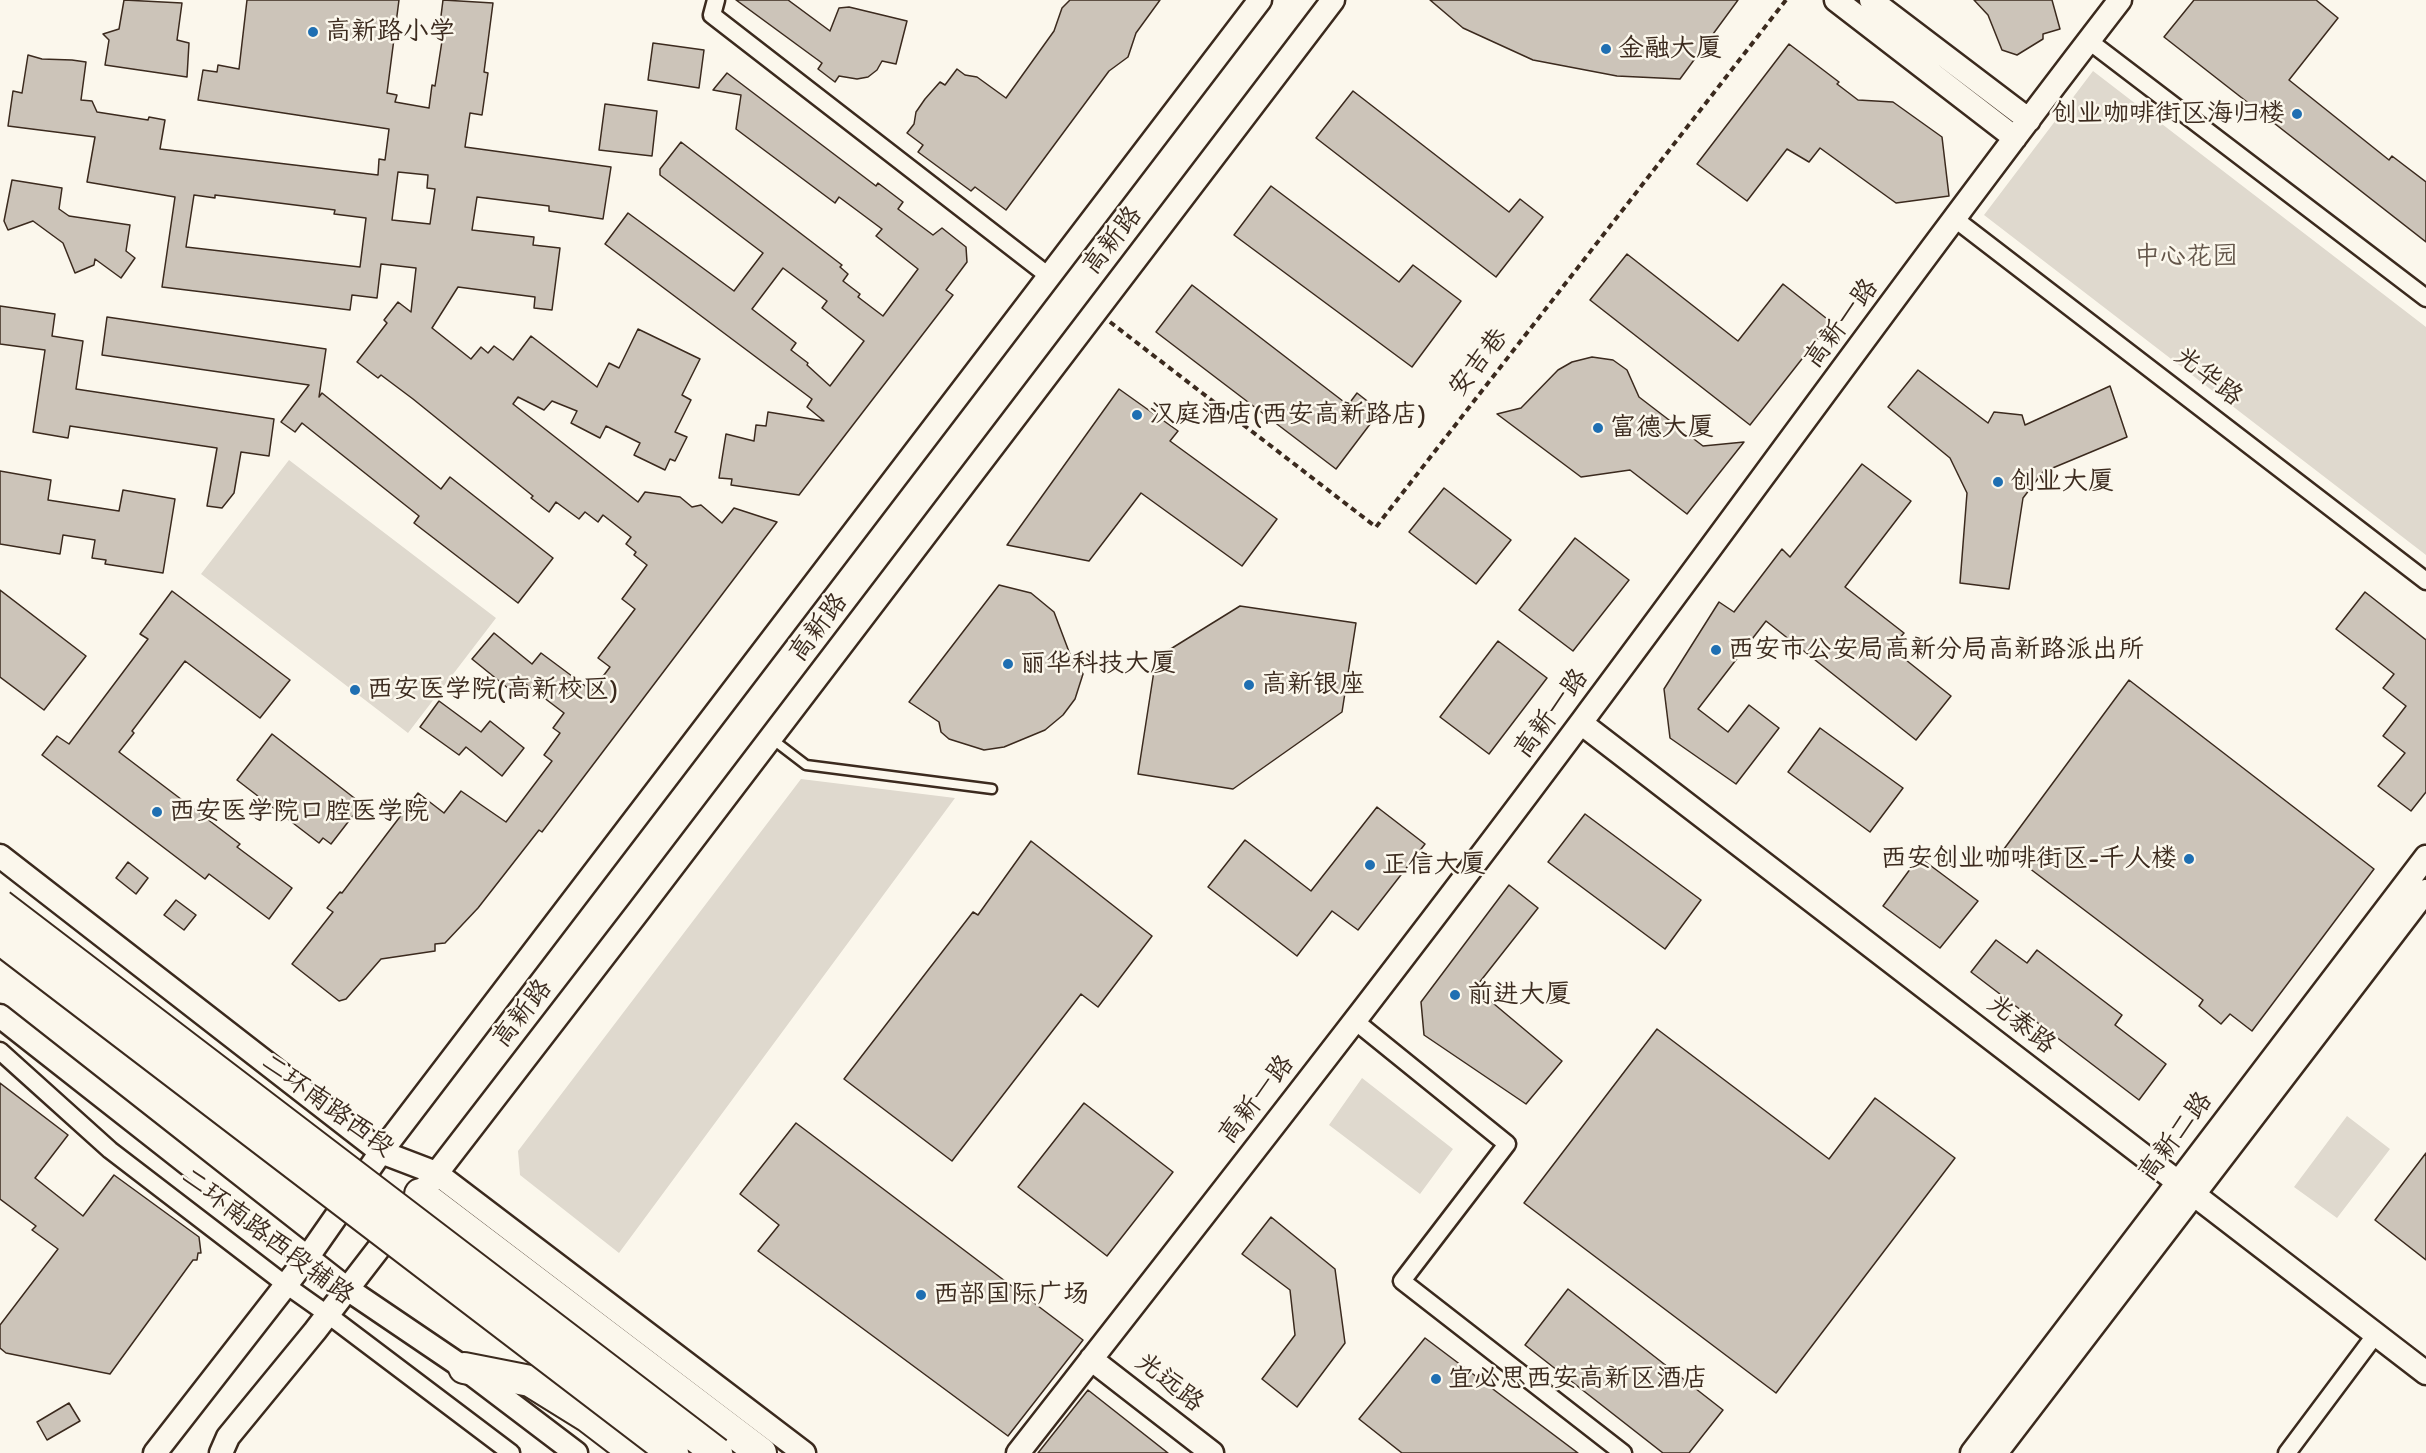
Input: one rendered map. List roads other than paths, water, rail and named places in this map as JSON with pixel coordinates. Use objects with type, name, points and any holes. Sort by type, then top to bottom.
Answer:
[{"type":"highway","name":"二环南路西段","points":[[0,905],[717,1453]]},
{"type":"highway","points":[[0,939],[674,1453]]},
{"type":"highway","points":[[428,1183],[761,1453]]},
{"type":"highway","points":[[464,1368],[530,1381],[588,1417],[634,1453]]},
{"type":"main road","name":"高新路","points":[[155,1453],[307,1258],[381,1152],[1260,0]]},
{"type":"main road","name":"高新路","points":[[221,1453],[228,1437],[327,1314],[771,738],[1333,0]]},
{"type":"main road","points":[[1836,0],[2015,138]]},
{"type":"main road","points":[[1871,0],[2029,120]]},
{"type":"main road","name":"高新一路","points":[[1018,1453],[1355,1021],[1581,723],[2120,0]]},
{"type":"main road","name":"光泰路","points":[[1581,723],[2426,1373]]},
{"type":"main road","name":"二环南路西段","points":[[0,856],[381,1152],[428,1183],[804,1453]]},
{"type":"main road","name":"高新二路","points":[[1996,1453],[2426,857]]},
{"type":"main road","name":"高新二路","points":[[1972,1453],[2426,891]]},
{"type":"main road","points":[[0,1016],[346,1288],[464,1368],[576,1453]]},
{"type":"main road","name":"光远路","points":[[1091,1359],[1212,1453]]},
{"type":"street","points":[[716,0],[712,15],[1050,277]]},
{"type":"street","points":[[2088,41],[2426,298]]},
{"type":"street","name":"光华路","points":[[1955,219],[2426,581]]},
{"type":"street","points":[[1355,1021],[1507,1144],[1402,1281],[1623,1453]]},
{"type":"street","name":"二环南路西段辅路","points":[[0,1051],[110,1150],[511,1453]]},
{"type":"street","points":[[2287,1453],[2376,1334]]},
{"type":"lane","points":[[771,738],[806,765],[992,789]]},
{"type":"place","name":"高新路小学","points":[[313,32]]},
{"type":"place","name":"金融大厦","points":[[1606,49]]},
{"type":"place","name":"创业咖啡街区海归楼","points":[[2297,114]]},
{"type":"place","name":"汉庭酒店(西安高新路店)","points":[[1137,415]]},
{"type":"place","name":"富德大厦","points":[[1598,428]]},
{"type":"place","name":"创业大厦","points":[[1998,482]]},
{"type":"place","name":"西安市公安局高新分局高新路派出所","points":[[1716,650]]},
{"type":"place","name":"丽华科技大厦","points":[[1008,664]]},
{"type":"place","name":"高新银座","points":[[1249,685]]},
{"type":"place","name":"西安医学院(高新校区)","points":[[355,690]]},
{"type":"place","name":"西安医学院口腔医学院","points":[[157,812]]},
{"type":"place","name":"西安创业咖啡街区-千人楼","points":[[2189,859]]},
{"type":"place","name":"正信大厦","points":[[1370,865]]},
{"type":"place","name":"前进大厦","points":[[1455,995]]},
{"type":"place","name":"西部国际广场","points":[[921,1295]]},
{"type":"place","name":"宜必思西安高新区酒店","points":[[1436,1379]]},
{"type":"park label","name":"中心花园","points":[[2186,257]]}]
